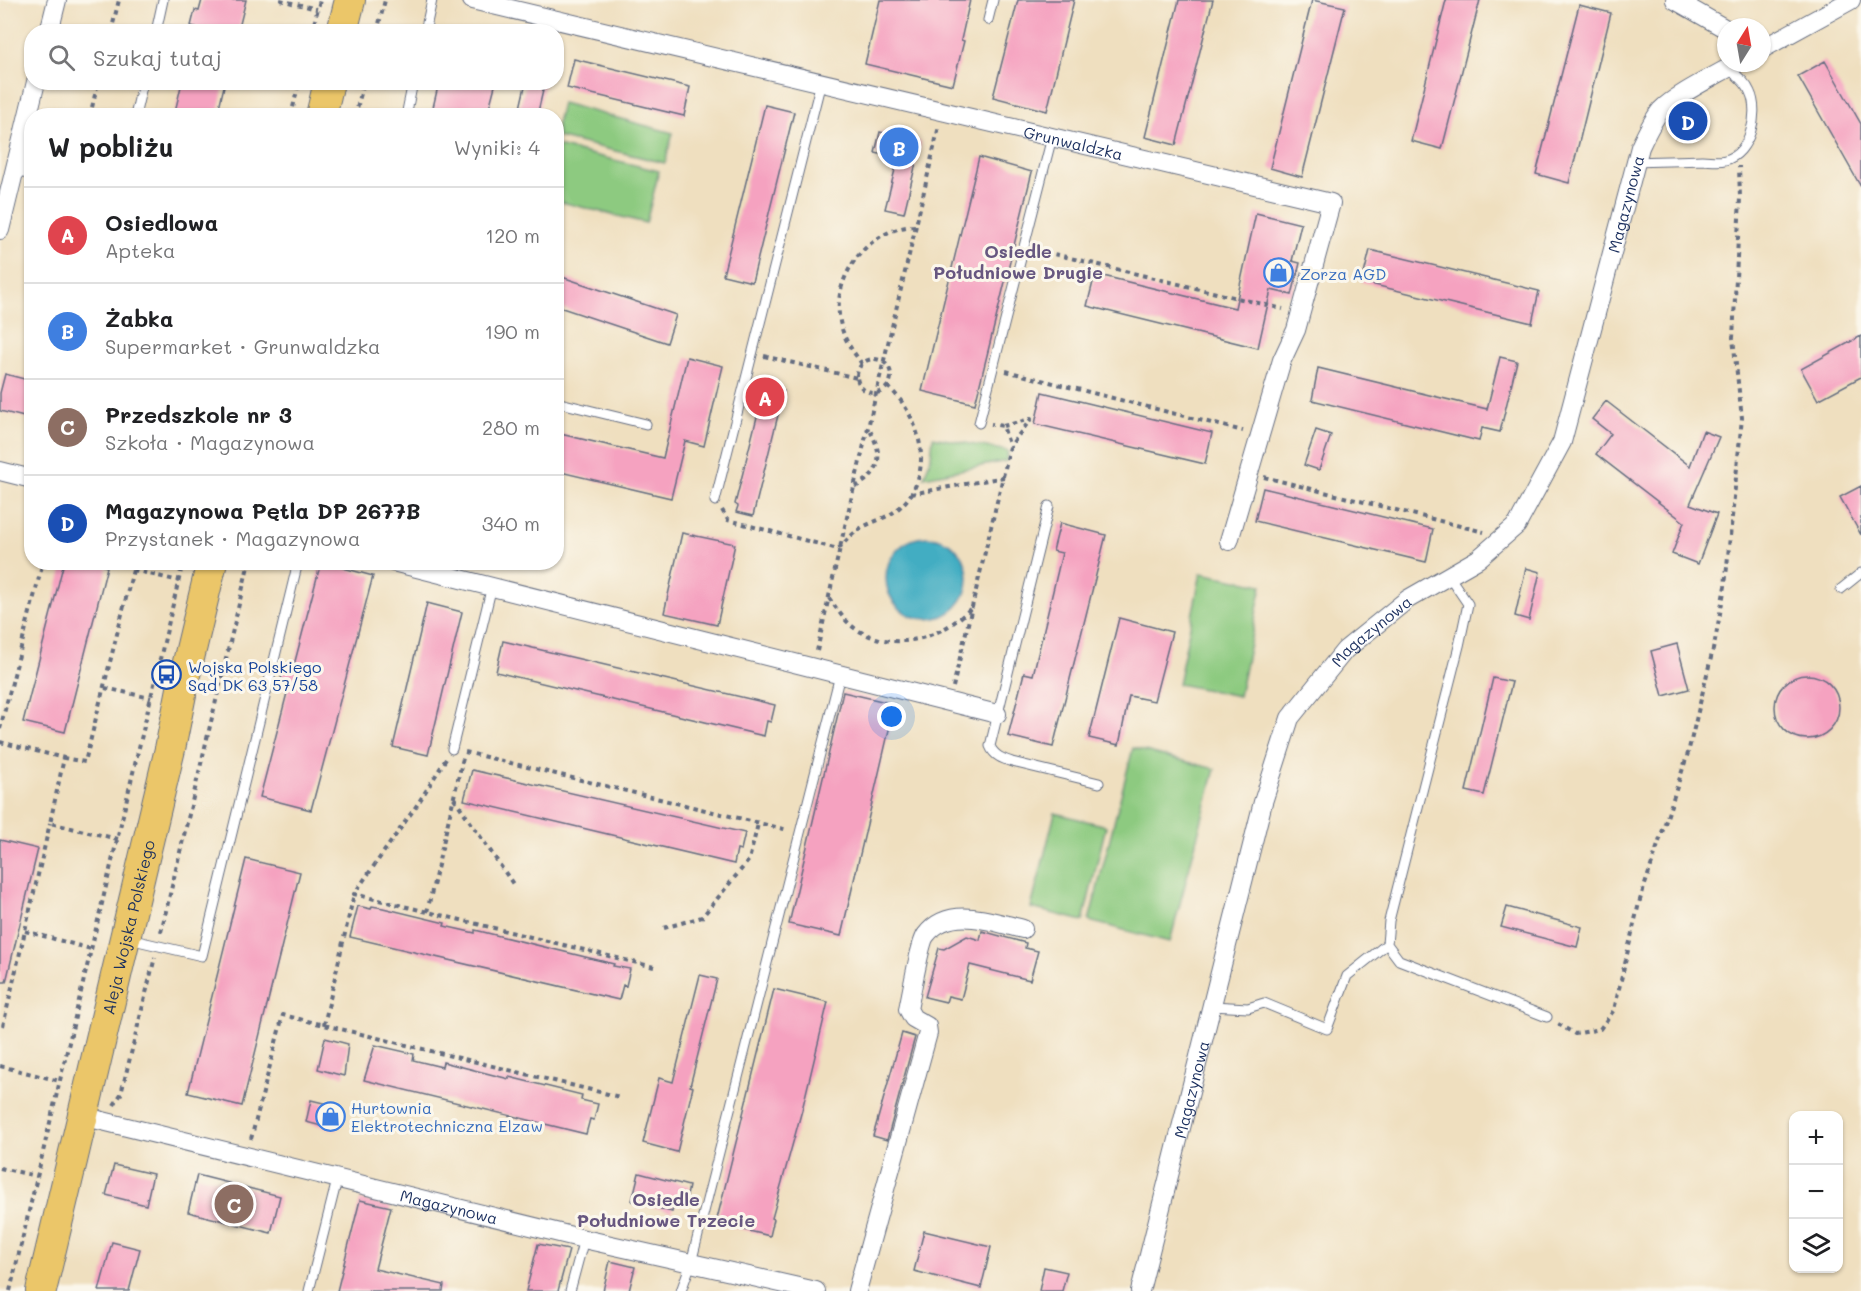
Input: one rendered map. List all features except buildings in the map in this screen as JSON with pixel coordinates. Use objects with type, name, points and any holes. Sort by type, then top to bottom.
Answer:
[{"type":"main road","points":[[344,24],[350,0]]},
{"type":"main road","points":[[323,108],[328,90]]},
{"type":"main road","name":"Aleja Wojska Polskiego","points":[[41,1291],[93,1118],[126,938],[210,570]]},
{"type":"street","points":[[51,24],[57,0]]},
{"type":"street","name":"Grunwaldzka","points":[[472,0],[1331,203],[1296,330],[1282,360],[1229,541]]},
{"type":"street","points":[[1674,0],[1717,24]]},
{"type":"street","points":[[1771,44],[1851,0]]},
{"type":"street","name":"Magazynowa","points":[[1140,1291],[1263,802],[1290,718],[1345,650],[1408,599],[1478,559],[1517,525],[1562,442],[1640,147],[1650,126],[1662,109],[1722,72]]},
{"type":"street","points":[[32,108],[35,90]]},
{"type":"street","points":[[0,230],[23,173]]},
{"type":"street","points":[[0,471],[24,477]]},
{"type":"street","points":[[426,570],[997,714]]},
{"type":"street","points":[[857,1291],[928,1033],[927,1026],[913,1018],[908,1009],[925,936],[942,921],[967,917],[1023,929]]},
{"type":"street","name":"Magazynowa","points":[[93,1118],[337,1180],[816,1291]]},
{"type":"lane","points":[[158,24],[164,0]]},
{"type":"lane","points":[[427,24],[432,0]]},
{"type":"lane","points":[[988,20],[993,0]]},
{"type":"lane","points":[[1636,162],[1726,160],[1739,151],[1749,138],[1754,107],[1750,92],[1737,72]]},
{"type":"lane","points":[[716,501],[751,353],[821,82]]},
{"type":"lane","points":[[137,108],[141,90]]},
{"type":"lane","points":[[408,108],[411,90]]},
{"type":"lane","points":[[979,423],[1052,137]]},
{"type":"lane","points":[[564,404],[646,424]]},
{"type":"lane","points":[[1048,506],[990,746],[993,752],[1001,758],[1099,783]]},
{"type":"lane","points":[[126,938],[202,956],[296,570]]},
{"type":"lane","points":[[1841,590],[1861,573]]},
{"type":"lane","points":[[1449,576],[1468,604],[1389,921],[1387,944],[1399,960],[1548,1017]]},
{"type":"lane","points":[[452,749],[492,586]]},
{"type":"lane","points":[[681,1291],[691,1263],[840,675]]},
{"type":"lane","points":[[1212,1006],[1248,1008],[1264,1003],[1328,1029],[1347,976],[1387,944]]},
{"type":"lane","points":[[309,1291],[337,1180]]},
{"type":"lane","points":[[570,1291],[584,1239]]},
{"type":"path","points":[[113,24],[119,0]]},
{"type":"path","points":[[280,0],[317,9]]},
{"type":"path","points":[[314,24],[320,0]]},
{"type":"path","points":[[379,24],[385,0]]},
{"type":"path","points":[[92,108],[96,90]]},
{"type":"path","points":[[293,108],[297,90]]},
{"type":"path","points":[[358,108],[362,90]]},
{"type":"path","points":[[813,668],[838,549],[855,488],[942,111]]},
{"type":"path","points":[[1548,1017],[1575,1034],[1600,1029],[1614,1010],[1639,903],[1688,753],[1716,641],[1725,586],[1742,418],[1733,338],[1740,198],[1739,151]]},
{"type":"path","points":[[862,364],[843,332],[840,304],[842,285],[856,259],[866,248],[884,235],[906,226],[916,226]]},
{"type":"path","points":[[1024,247],[1300,313]]},
{"type":"path","points":[[751,353],[857,378]]},
{"type":"path","points":[[870,360],[883,362],[890,370],[891,376],[887,386],[876,393],[863,389],[857,378],[862,364],[870,360]]},
{"type":"path","points":[[993,368],[1260,436]]},
{"type":"path","points":[[838,549],[859,529],[888,516],[899,508],[911,494],[918,477],[921,454],[917,428],[903,402],[887,386]]},
{"type":"path","points":[[950,702],[970,608],[1010,447],[1031,419],[1003,426],[979,423]]},
{"type":"path","points":[[855,488],[872,477],[879,461],[877,446],[868,426]]},
{"type":"path","points":[[1003,426],[1010,447]]},
{"type":"path","points":[[1249,473],[1504,537]]},
{"type":"path","points":[[911,494],[1004,477]]},
{"type":"path","points":[[716,501],[728,520],[838,549]]},
{"type":"path","points":[[0,729],[41,570]]},
{"type":"path","points":[[0,742],[86,762],[133,570],[179,581]]},
{"type":"path","points":[[10,1291],[181,570]]},
{"type":"path","points":[[93,1118],[121,1094],[247,570]]},
{"type":"path","points":[[828,598],[855,628],[874,638],[886,640],[910,640],[945,630],[970,608]]},
{"type":"path","points":[[105,688],[151,698]]},
{"type":"path","points":[[324,1025],[354,894],[417,805],[452,749],[758,824],[800,832]]},
{"type":"path","points":[[426,912],[464,752]]},
{"type":"path","points":[[3,1026],[64,758]]},
{"type":"path","points":[[453,798],[513,884]]},
{"type":"path","points":[[50,823],[118,839]]},
{"type":"path","points":[[664,928],[702,917],[749,860],[758,824]]},
{"type":"path","points":[[354,894],[654,967]]},
{"type":"path","points":[[25,931],[92,949]]},
{"type":"path","points":[[246,1157],[283,1015],[620,1097]]},
{"type":"path","points":[[0,1066],[60,1081]]},
{"type":"path","points":[[0,1168],[37,1176]]},
{"type":"green space","points":[[562,103],[673,133],[665,163],[564,139],[564,108],[561,108]]},
{"type":"green space","points":[[564,148],[659,171],[646,223],[564,203]]},
{"type":"green space","points":[[933,437],[1008,451],[1006,461],[924,477],[931,457]]},
{"type":"green space","points":[[1201,573],[1262,585],[1239,696],[1178,684]]},
{"type":"green space","points":[[1133,748],[1215,769],[1170,942],[1089,921]]},
{"type":"green space","points":[[1055,813],[1106,826],[1083,921],[1031,908]]},
{"type":"water","points":[[927,537],[943,540],[956,549],[965,562],[968,578],[965,594],[956,607],[943,616],[927,619],[911,616],[898,607],[889,594],[886,578],[889,562],[898,549],[911,540]]},
{"type":"place","name":"Magazynowa Pętla DP 2677B","points":[[1688,121]]},
{"type":"place","name":"Żabka","points":[[899,147]]},
{"type":"place","name":"Zorza AGD","points":[[1279,273]]},
{"type":"place","name":"Osiedlowa","points":[[765,397]]},
{"type":"place","name":"Wojska Polskiego Sąd DK 63 57/58","points":[[167,675]]},
{"type":"place","name":"Hurtownia Elektrotechniczna Elzaw","points":[[330,1116]]},
{"type":"place","name":"Przedszkole nr 3","points":[[234,1204]]},
{"type":"district","name":"Osiedle Południowe Drugie","points":[[1018,261]]},
{"type":"district","name":"Osiedle Południowe Trzecie","points":[[666,1209]]}]
